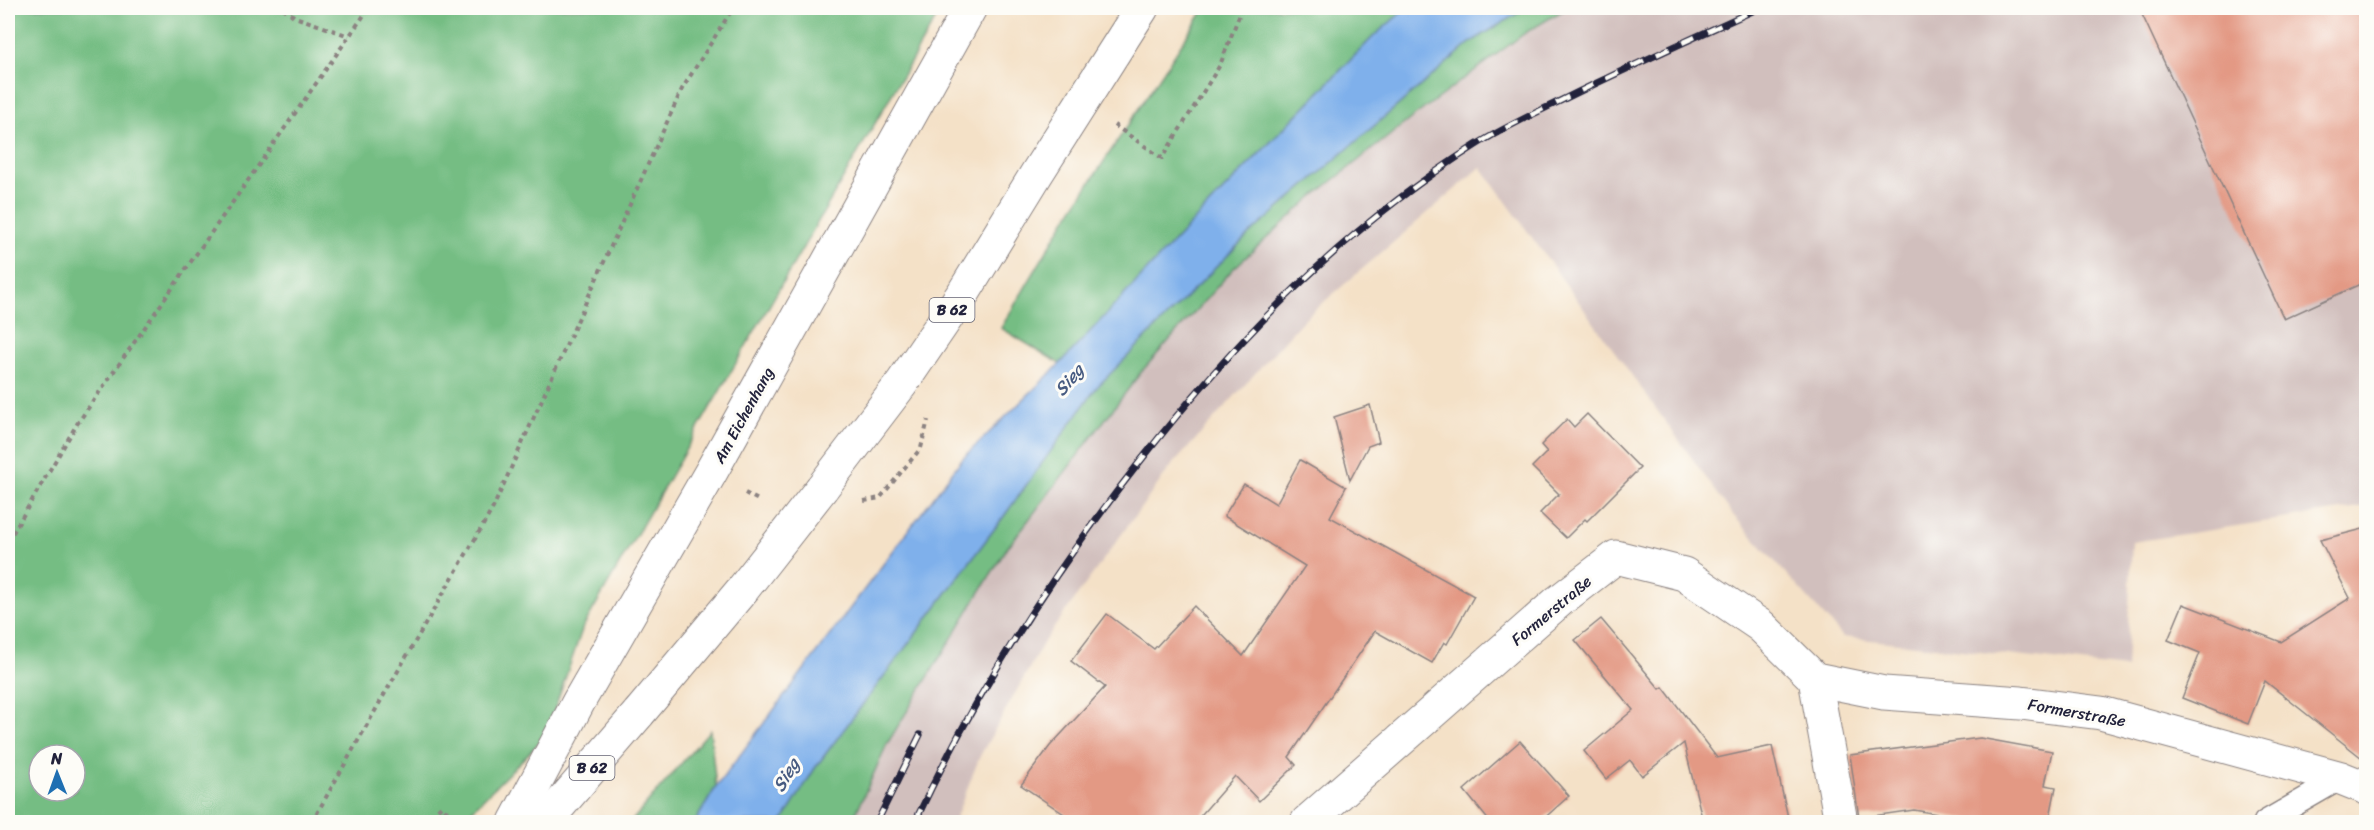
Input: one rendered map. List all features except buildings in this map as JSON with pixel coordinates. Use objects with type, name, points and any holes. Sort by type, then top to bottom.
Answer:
[{"type":"street","name":"Am Eichenhang","points":[[515,822],[579,701],[711,472],[970,8]]},
{"type":"street","name":"B 62","points":[[545,822],[743,589],[896,391],[964,292],[1068,122],[1142,8]]},
{"type":"street","name":"Formerstraße","points":[[1307,822],[1559,601],[1616,557],[1684,574],[1761,626],[1815,679],[1884,693],[2021,702],[2101,713],[2354,783]]},
{"type":"street","points":[[1815,679],[1841,822]]},
{"type":"lane","points":[[2265,822],[2354,783]]},
{"type":"path","points":[[283,8],[295,17],[350,36]]},
{"type":"path","points":[[8,541],[77,424],[369,8]]},
{"type":"path","points":[[312,822],[494,507],[682,89],[733,8]]},
{"type":"path","points":[[1171,145],[1220,65],[1242,8]]},
{"type":"path","points":[[425,822],[441,806],[458,822]]},
{"type":"shaded area","points":[[1568,8],[2366,8],[2366,506],[2132,542],[2126,668],[1843,637],[1733,515],[1481,167],[1304,319],[1169,469],[1045,640],[980,756],[954,822],[852,822],[887,744],[1005,551],[1142,371],[1233,269],[1310,199],[1409,120],[1525,33]]},
{"type":"green space","points":[[8,8],[942,8],[583,627],[545,737],[460,822],[8,822]]},
{"type":"green space","points":[[1205,8],[1407,8],[1374,36],[1180,235],[1060,364],[1001,328],[1064,222]]},
{"type":"green space","points":[[1526,8],[1567,8],[1525,33],[1409,120],[1310,199],[1233,269],[1142,371],[1005,551],[887,744],[852,822],[782,822],[815,768],[1004,516],[1096,388],[1247,236],[1471,42]]},
{"type":"green space","points":[[710,730],[716,787],[695,822],[631,822]]},
{"type":"water","name":"Sieg","points":[[1407,8],[1526,8],[1471,42],[1247,236],[1096,388],[1004,516],[815,768],[782,822],[695,822],[716,787],[962,459],[1060,364],[1180,235],[1374,36]]},
{"type":"railway","points":[[915,822],[990,680],[1077,545],[1178,414],[1255,328],[1296,288],[1382,212],[1428,177],[1476,145],[1518,121],[1610,76],[1759,8]]},
{"type":"railway","points":[[877,822],[920,735]]}]
